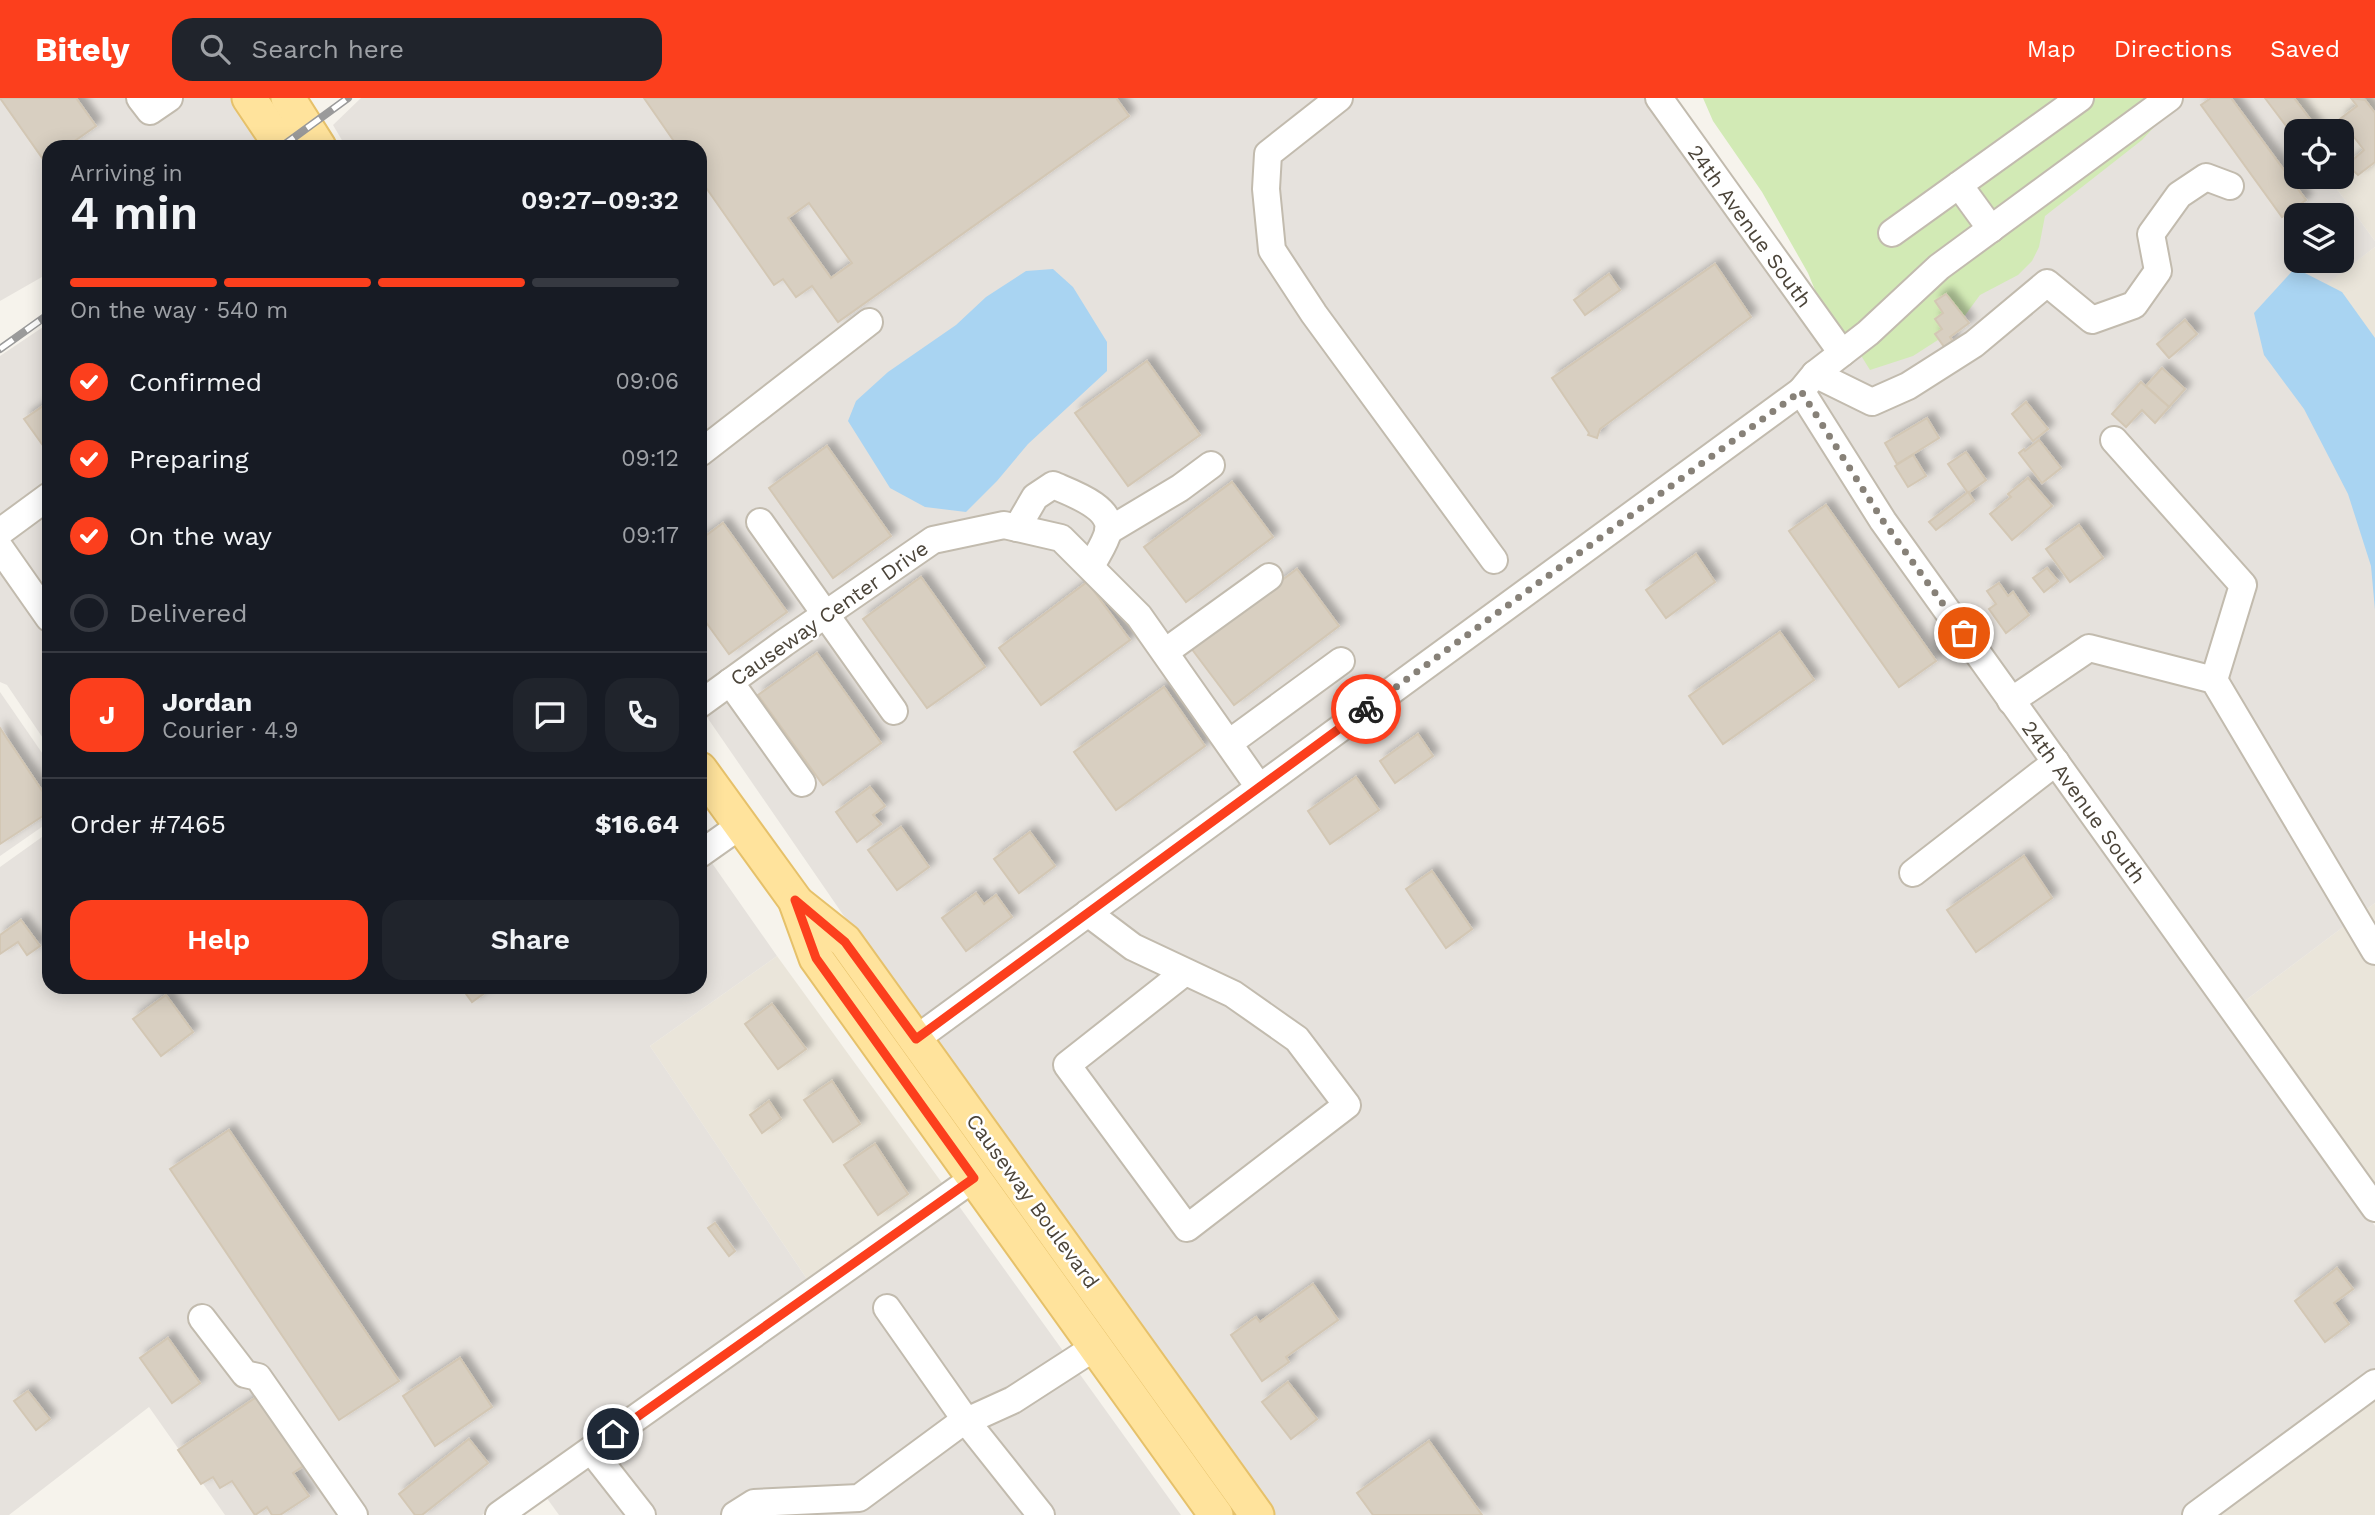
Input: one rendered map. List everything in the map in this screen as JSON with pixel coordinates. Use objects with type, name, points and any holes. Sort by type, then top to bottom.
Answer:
[{"type":"main road","points":[[250,98],[277,140]]},
{"type":"main road","points":[[288,98],[315,140]]},
{"type":"main road","name":"Causeway Boulevard","points":[[707,779],[795,900],[845,942],[1257,1515]]},
{"type":"main road","name":"Causeway Boulevard","points":[[795,900],[816,958],[1216,1515]]},
{"type":"main road","points":[[810,940],[846,969],[894,1036],[901,1042],[916,1039]]},
{"type":"main road","points":[[974,1178],[982,1174],[990,1176],[1138,1373],[1143,1377],[1160,1379]]},
{"type":"street","points":[[140,98],[150,111],[169,98]]},
{"type":"street","points":[[1339,98],[1268,154],[1266,189],[1272,250],[1314,314],[1493,561]]},
{"type":"street","name":"24th Avenue South","points":[[1659,98],[1842,353]]},
{"type":"street","points":[[1892,233],[2080,98]]},
{"type":"street","points":[[916,1039],[1808,383],[1868,333],[1939,267],[2169,98]]},
{"type":"street","points":[[1808,383],[1872,402],[1908,386],[1966,350],[2047,283],[2092,320],[2134,305],[2158,271],[2151,234],[2179,195],[2206,177],[2230,186]]},
{"type":"street","points":[[1959,185],[1991,229]]},
{"type":"street","points":[[707,448],[869,322]]},
{"type":"street","name":"24th Avenue South","points":[[1808,383],[1883,521],[2375,1208]]},
{"type":"street","points":[[2114,440],[2243,585],[2214,680]]},
{"type":"street","points":[[1108,531],[1180,488],[1211,465]]},
{"type":"street","points":[[1017,528],[1035,498],[1053,485],[1080,497],[1103,512],[1108,519],[1108,531],[1091,567]]},
{"type":"street","points":[[0,532],[42,501]]},
{"type":"street","points":[[760,522],[894,711]]},
{"type":"street","name":"Causeway Center Drive","points":[[707,699],[933,540],[1004,525],[1061,538],[1139,616],[1259,787]]},
{"type":"street","points":[[0,548],[42,600]]},
{"type":"street","points":[[1165,652],[1269,577]]},
{"type":"street","points":[[2011,701],[2089,648],[2214,680],[2375,951]]},
{"type":"street","points":[[1229,743],[1341,661]]},
{"type":"street","points":[[730,682],[802,783]]},
{"type":"street","points":[[1913,873],[2056,762]]},
{"type":"street","points":[[707,849],[741,825]]},
{"type":"street","points":[[1088,913],[1133,947],[1233,994],[1297,1039],[1347,1105],[1187,1228],[1067,1065],[1185,972]]},
{"type":"street","points":[[499,1515],[974,1178]]},
{"type":"street","points":[[887,1308],[967,1422],[1041,1515]]},
{"type":"street","points":[[202,1318],[245,1374],[258,1377],[354,1515]]},
{"type":"street","points":[[734,1515],[754,1503],[862,1507],[967,1422],[1013,1400],[1095,1347]]},
{"type":"street","points":[[2196,1515],[2375,1383]]},
{"type":"street","points":[[591,1450],[642,1515]]},
{"type":"shaded area","points":[[0,98],[234,98],[261,140],[42,140],[42,277],[0,301]]},
{"type":"shaded area","points":[[361,98],[1653,98],[1830,345],[1800,384],[919,1025],[707,717],[707,140],[342,140],[333,125]]},
{"type":"shaded area","points":[[2117,98],[2271,98],[2286,119],[2284,189],[2337,189],[2347,203],[2284,203],[2284,273],[2341,273],[2289,313],[2375,435],[2375,903],[2242,1003],[2052,741],[1810,392]]},
{"type":"shaded area","points":[[2271,98],[2375,98],[2375,241],[2354,212],[2354,203],[2347,203],[2337,189],[2354,189],[2354,119],[2287,119]]},
{"type":"shaded area","points":[[2354,212],[2375,241],[2375,247],[2354,263]]},
{"type":"shaded area","points":[[2375,247],[2375,435],[2289,312],[2341,273],[2354,273],[2354,263]]},
{"type":"shaded area","points":[[42,328],[42,737],[7,685],[0,682],[0,356]]},
{"type":"shaded area","points":[[1796,407],[2375,1226],[2375,1374],[2182,1515],[1250,1515],[915,1047]]},
{"type":"shaded area","points":[[0,692],[42,753],[42,827],[0,856]]},
{"type":"shaded area","points":[[42,837],[42,994],[707,994],[707,856],[777,956],[650,1046],[809,1282],[482,1515],[225,1515],[149,1407],[9,1515],[0,1515],[0,867]]},
{"type":"shaded area","points":[[2375,903],[2375,1200],[2242,1003]]},
{"type":"shaded area","points":[[777,956],[945,1187],[809,1282],[650,1046]]},
{"type":"shaded area","points":[[956,1202],[1181,1515],[559,1515],[546,1497]]},
{"type":"shaded area","points":[[2375,1393],[2375,1515],[2209,1515]]},
{"type":"green space","points":[[1703,98],[2181,98],[2142,140],[2045,216],[2039,247],[2032,261],[2018,275],[1980,295],[1955,329],[1913,356],[1870,370],[1852,341],[1819,300],[1808,273],[1762,192],[1713,121]]},
{"type":"water","points":[[1053,269],[1073,287],[1107,342],[1107,371],[1028,444],[966,512],[925,507],[890,488],[848,421],[856,401],[888,372],[956,325],[986,297],[1026,271]]},
{"type":"water","points":[[2290,273],[2305,273],[2342,292],[2375,338],[2375,610],[2371,566],[2348,494],[2304,409],[2264,355],[2254,313]]},
{"type":"building","points":[[0,98],[76,98],[96,126],[76,140],[42,140],[42,158]]},
{"type":"building","points":[[644,98],[1116,98],[1129,116],[838,322],[812,286],[796,297],[783,279],[774,285],[707,189],[707,140],[673,140]],"holes":[[[809,203],[852,263],[831,278],[788,218]]]},
{"type":"building","points":[[2211,98],[2231,98],[2284,170],[2284,189],[2298,189],[2306,200],[2302,203],[2284,203],[2282,217],[2201,105]]},
{"type":"building","points":[[2265,98],[2294,98],[2310,119],[2284,119],[2284,123]]},
{"type":"building","points":[[2351,98],[2365,100],[2375,113],[2375,162],[2358,175],[2354,171],[2354,159],[2364,150],[2354,137],[2354,119],[2340,119],[2357,106]]},
{"type":"building","points":[[1715,264],[1751,317],[1600,429],[1597,438],[1588,435],[1552,378]]},
{"type":"building","points":[[1609,274],[1620,290],[1585,315],[1574,300]]},
{"type":"building","points":[[1946,294],[1969,323],[1950,337],[1953,342],[1945,348],[1935,334],[1942,329],[1935,319],[1943,313],[1935,301]]},
{"type":"building","points":[[2185,320],[2197,334],[2169,358],[2157,344]]},
{"type":"building","points":[[1147,361],[1200,435],[1128,486],[1075,413]]},
{"type":"building","points":[[2162,368],[2185,389],[2169,407],[2146,386]]},
{"type":"building","points":[[2141,382],[2169,407],[2155,423],[2142,410],[2126,427],[2112,414]]},
{"type":"building","points":[[2026,402],[2048,429],[2033,441],[2012,414]]},
{"type":"building","points":[[42,407],[42,444],[24,419]]},
{"type":"building","points":[[1927,418],[1939,438],[1897,464],[1885,443]]},
{"type":"building","points":[[2039,440],[2061,468],[2042,483],[2019,453]]},
{"type":"building","points":[[827,446],[891,536],[833,578],[769,488]]},
{"type":"building","points":[[1966,452],[1986,480],[1968,493],[1948,464]]},
{"type":"building","points":[[1913,455],[1926,476],[1908,487],[1895,466]]},
{"type":"building","points":[[2028,478],[2052,506],[2012,540],[1990,514],[2011,497],[2008,494]]},
{"type":"building","points":[[1232,482],[1273,537],[1186,602],[1144,547]]},
{"type":"building","points":[[1968,492],[1974,501],[1936,530],[1929,522]]},
{"type":"building","points":[[1826,505],[1936,661],[1899,687],[1789,531]]},
{"type":"building","points":[[723,523],[787,612],[729,654],[707,624],[707,535]]},
{"type":"building","points":[[2079,525],[2103,558],[2070,582],[2046,549]]},
{"type":"building","points":[[1696,554],[1715,582],[1666,618],[1646,590]]},
{"type":"building","points":[[2047,568],[2058,581],[2044,592],[2033,578]]},
{"type":"building","points":[[1297,569],[1339,626],[1234,705],[1191,648]]},
{"type":"building","points":[[921,577],[985,667],[927,708],[863,619]]},
{"type":"building","points":[[1087,582],[1130,640],[1041,705],[999,648]]},
{"type":"building","points":[[1999,583],[2008,596],[2013,592],[2029,615],[2006,633],[1989,609],[1996,604],[1987,591]]},
{"type":"building","points":[[1780,632],[1814,680],[1723,744],[1689,696]]},
{"type":"building","points":[[817,653],[881,743],[823,785],[758,695]]},
{"type":"building","points":[[1164,687],[1205,746],[1116,810],[1074,752]]},
{"type":"building","points":[[0,728],[42,791],[42,817],[0,844]]},
{"type":"building","points":[[1418,734],[1433,756],[1395,783],[1380,761]]},
{"type":"building","points":[[1356,777],[1379,810],[1330,844],[1308,811]]},
{"type":"building","points":[[870,787],[885,806],[873,815],[881,824],[857,842],[836,812]]},
{"type":"building","points":[[901,827],[929,867],[897,890],[868,850]]},
{"type":"building","points":[[1030,832],[1055,866],[1019,893],[994,859]]},
{"type":"building","points":[[2024,856],[2052,898],[1976,952],[1947,910]]},
{"type":"building","points":[[1432,871],[1472,929],[1446,948],[1406,889]]},
{"type":"building","points":[[976,893],[984,904],[996,895],[1012,917],[966,951],[942,918]]},
{"type":"building","points":[[21,920],[40,946],[27,955],[18,942],[0,954],[0,935]]},
{"type":"building","points":[[466,994],[483,994],[472,1002]]},
{"type":"building","points":[[166,995],[193,1032],[161,1056],[133,1019]]},
{"type":"building","points":[[772,1004],[806,1049],[778,1069],[745,1024]]},
{"type":"building","points":[[832,1081],[860,1124],[833,1142],[804,1100]]},
{"type":"building","points":[[769,1101],[781,1119],[762,1133],[750,1115]]},
{"type":"building","points":[[229,1130],[399,1381],[339,1420],[170,1169]]},
{"type":"building","points":[[875,1144],[908,1194],[878,1215],[844,1165]]},
{"type":"building","points":[[715,1223],[735,1251],[729,1256],[708,1228]]},
{"type":"building","points":[[2337,1268],[2353,1289],[2334,1303],[2349,1324],[2325,1342],[2295,1301]]},
{"type":"building","points":[[1313,1284],[1338,1320],[1286,1357],[1289,1362],[1262,1381],[1231,1335],[1256,1317],[1260,1322]]},
{"type":"building","points":[[168,1338],[200,1383],[172,1403],[140,1358]]},
{"type":"building","points":[[460,1358],[492,1407],[435,1446],[403,1396]]},
{"type":"building","points":[[1288,1382],[1317,1419],[1291,1439],[1262,1402]]},
{"type":"building","points":[[28,1391],[50,1419],[36,1430],[14,1401]]},
{"type":"building","points":[[258,1396],[305,1465],[293,1473],[309,1496],[280,1515],[272,1515],[267,1507],[255,1515],[232,1481],[220,1488],[213,1477],[201,1484],[178,1450]]},
{"type":"building","points":[[469,1439],[488,1463],[422,1515],[415,1515],[399,1494]]},
{"type":"building","points":[[1429,1441],[1482,1515],[1373,1515],[1357,1493]]},
{"type":"railway","points":[[291,140],[348,98]]},
{"type":"railway","points":[[0,349],[42,319]]},
{"type":"way so far","points":[[1366,709],[1801,391],[1883,521],[1964,633]]},
{"type":"route","points":[[613,1434],[974,1178],[816,958],[795,900],[845,942],[916,1039],[1366,709]]}]
